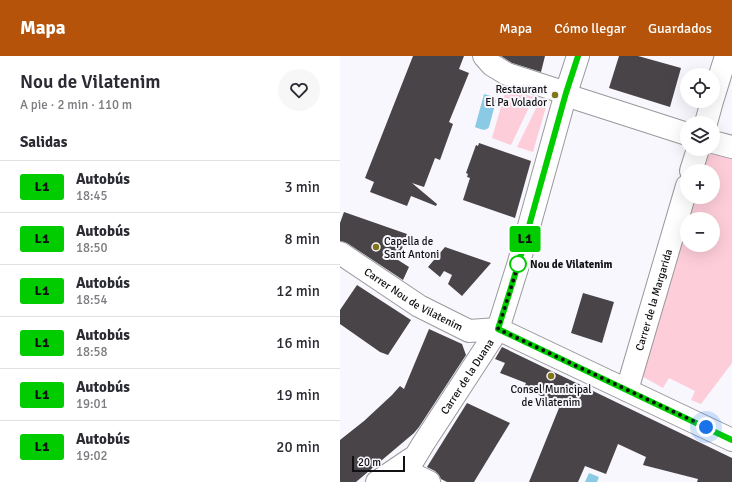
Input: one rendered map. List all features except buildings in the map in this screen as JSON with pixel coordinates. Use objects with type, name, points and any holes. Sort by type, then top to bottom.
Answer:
[{"type":"street","points":[[484,56],[492,65],[507,74],[566,93],[575,98],[680,132]]},
{"type":"street","name":"Carrer de la Duana","points":[[407,470],[498,329],[521,255],[566,93],[578,56]]},
{"type":"street","points":[[720,76],[726,56]]},
{"type":"street","points":[[720,144],[732,147]]},
{"type":"street","name":"Carrer de la Margarida","points":[[627,390],[682,204]]},
{"type":"street","name":"Carrer Nou de Vilatenim","points":[[340,253],[419,306],[470,331],[498,329],[732,440]]},
{"type":"street","points":[[377,482],[407,470],[429,482]]},
{"type":"shaded area","points":[[506,89],[534,97],[511,145],[492,138]]},
{"type":"shaded area","points":[[541,98],[548,100],[533,152],[517,147]]},
{"type":"shaded area","points":[[720,155],[732,159],[732,363],[701,404],[691,400],[695,391],[669,378],[663,388],[638,374],[680,236],[680,252],[720,252],[720,212],[687,212],[690,204],[720,204],[720,164],[702,164],[704,156]]},
{"type":"water","points":[[484,94],[494,97],[496,101],[489,127],[485,130],[475,127]]},
{"type":"water","points":[[589,473],[599,477],[597,482],[585,482]]},
{"type":"bus line","name":"L1","points":[[578,56],[566,93],[519,262],[498,329],[732,440]]},
{"type":"place","name":"Restaurant El Pa Volador","points":[[555,95]]},
{"type":"place","name":"Capella de Sant Antoni","points":[[376,247]]},
{"type":"place","name":"Nou de Vilatenim","points":[[518,264]]},
{"type":"place","name":"Consel Municipal de Vilatenim","points":[[551,376]]},
{"type":"route","points":[[518,264],[519,262],[498,329],[706,427]]}]
